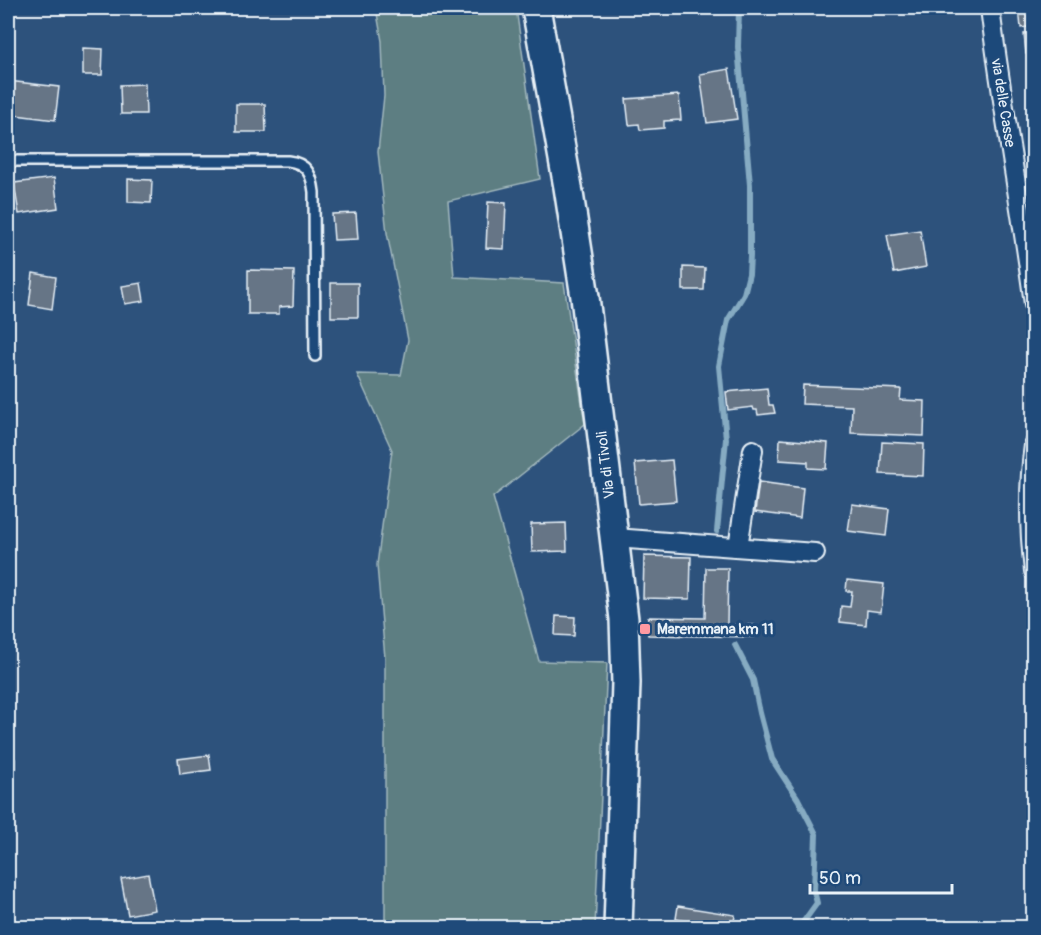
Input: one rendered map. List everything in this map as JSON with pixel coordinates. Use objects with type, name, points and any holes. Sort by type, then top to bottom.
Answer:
[{"type":"main road","name":"Via di Tivoli","points":[[536,8],[581,268],[624,619],[626,664],[618,927]]},
{"type":"street","name":"via delle Casse","points":[[990,8],[1034,304]]},
{"type":"street","points":[[1034,445],[1030,509],[1034,571]]},
{"type":"street","points":[[738,547],[753,450]]},
{"type":"street","points":[[615,538],[815,553]]},
{"type":"lane","points":[[8,160],[288,161],[302,164],[310,175],[314,192],[315,356]]},
{"type":"green space","points":[[376,8],[516,8],[540,179],[448,201],[454,277],[564,283],[585,424],[493,497],[539,661],[607,663],[595,927],[385,927],[385,658],[377,565],[392,450],[357,374],[401,375],[408,340],[387,233],[378,152],[384,96],[382,41]]},
{"type":"building","points":[[1019,8],[1034,8],[1034,26],[1021,28]]},
{"type":"building","points":[[1034,33],[1034,53],[1026,54],[1024,34]]},
{"type":"building","points":[[83,48],[103,49],[102,75],[83,75]]},
{"type":"building","points":[[1029,66],[1034,66],[1034,88],[1031,89]]},
{"type":"building","points":[[729,69],[737,119],[707,123],[700,74]]},
{"type":"building","points":[[8,81],[59,87],[55,120],[8,114]]},
{"type":"building","points":[[145,84],[146,114],[121,114],[120,85]]},
{"type":"building","points":[[679,95],[681,120],[664,121],[664,128],[640,130],[639,124],[629,125],[626,99]]},
{"type":"building","points":[[236,104],[265,104],[266,132],[236,132]]},
{"type":"building","points":[[54,178],[58,208],[19,214],[14,183]]},
{"type":"building","points":[[128,179],[152,180],[151,203],[128,202]]},
{"type":"building","points":[[488,202],[506,203],[504,249],[486,248]]},
{"type":"building","points":[[356,213],[358,239],[334,240],[332,214]]},
{"type":"building","points":[[920,230],[926,267],[894,273],[887,235]]},
{"type":"building","points":[[683,267],[705,268],[704,290],[683,290]]},
{"type":"building","points":[[248,270],[294,271],[293,306],[279,307],[279,314],[248,314]]},
{"type":"building","points":[[33,273],[56,277],[52,309],[29,305]]},
{"type":"building","points":[[141,283],[144,301],[125,304],[122,286]]},
{"type":"building","points":[[331,283],[358,283],[358,317],[331,317]]},
{"type":"building","points":[[803,385],[901,389],[900,400],[925,401],[924,436],[851,433],[852,406],[802,404]]},
{"type":"building","points":[[767,388],[769,405],[773,405],[775,413],[758,415],[757,410],[753,407],[728,410],[726,392]]},
{"type":"building","points":[[780,439],[828,443],[826,469],[808,468],[808,462],[779,460]]},
{"type":"building","points":[[882,442],[924,444],[923,476],[880,474]]},
{"type":"building","points":[[672,460],[676,501],[639,504],[635,463]]},
{"type":"building","points":[[759,482],[803,488],[800,518],[755,512]]},
{"type":"building","points":[[852,504],[889,509],[886,536],[848,531]]},
{"type":"building","points":[[566,523],[567,551],[532,552],[531,524]]},
{"type":"building","points":[[644,556],[691,557],[690,599],[643,598]]},
{"type":"building","points":[[706,568],[728,568],[727,625],[754,625],[754,637],[648,635],[648,617],[705,618]]},
{"type":"building","points":[[847,580],[884,584],[881,612],[867,610],[866,625],[840,622],[841,606],[850,607],[852,591],[846,591]]},
{"type":"building","points":[[556,616],[575,617],[574,636],[555,635]]},
{"type":"building","points":[[209,755],[211,770],[180,774],[178,759]]},
{"type":"building","points":[[8,759],[15,759],[15,781],[8,781]]},
{"type":"building","points":[[148,874],[155,910],[128,915],[121,879]]},
{"type":"building","points":[[678,906],[735,915],[733,928],[676,919]]},
{"type":"waterway","points":[[717,531],[726,439],[719,366],[728,320],[744,294],[749,274],[750,256],[750,185],[738,47],[739,8]]},
{"type":"waterway","points":[[735,645],[753,680],[772,759],[798,799],[816,834],[814,891],[817,903],[799,928]]},
{"type":"place","name":"Maremmana km 11","points":[[645,629]]}]
